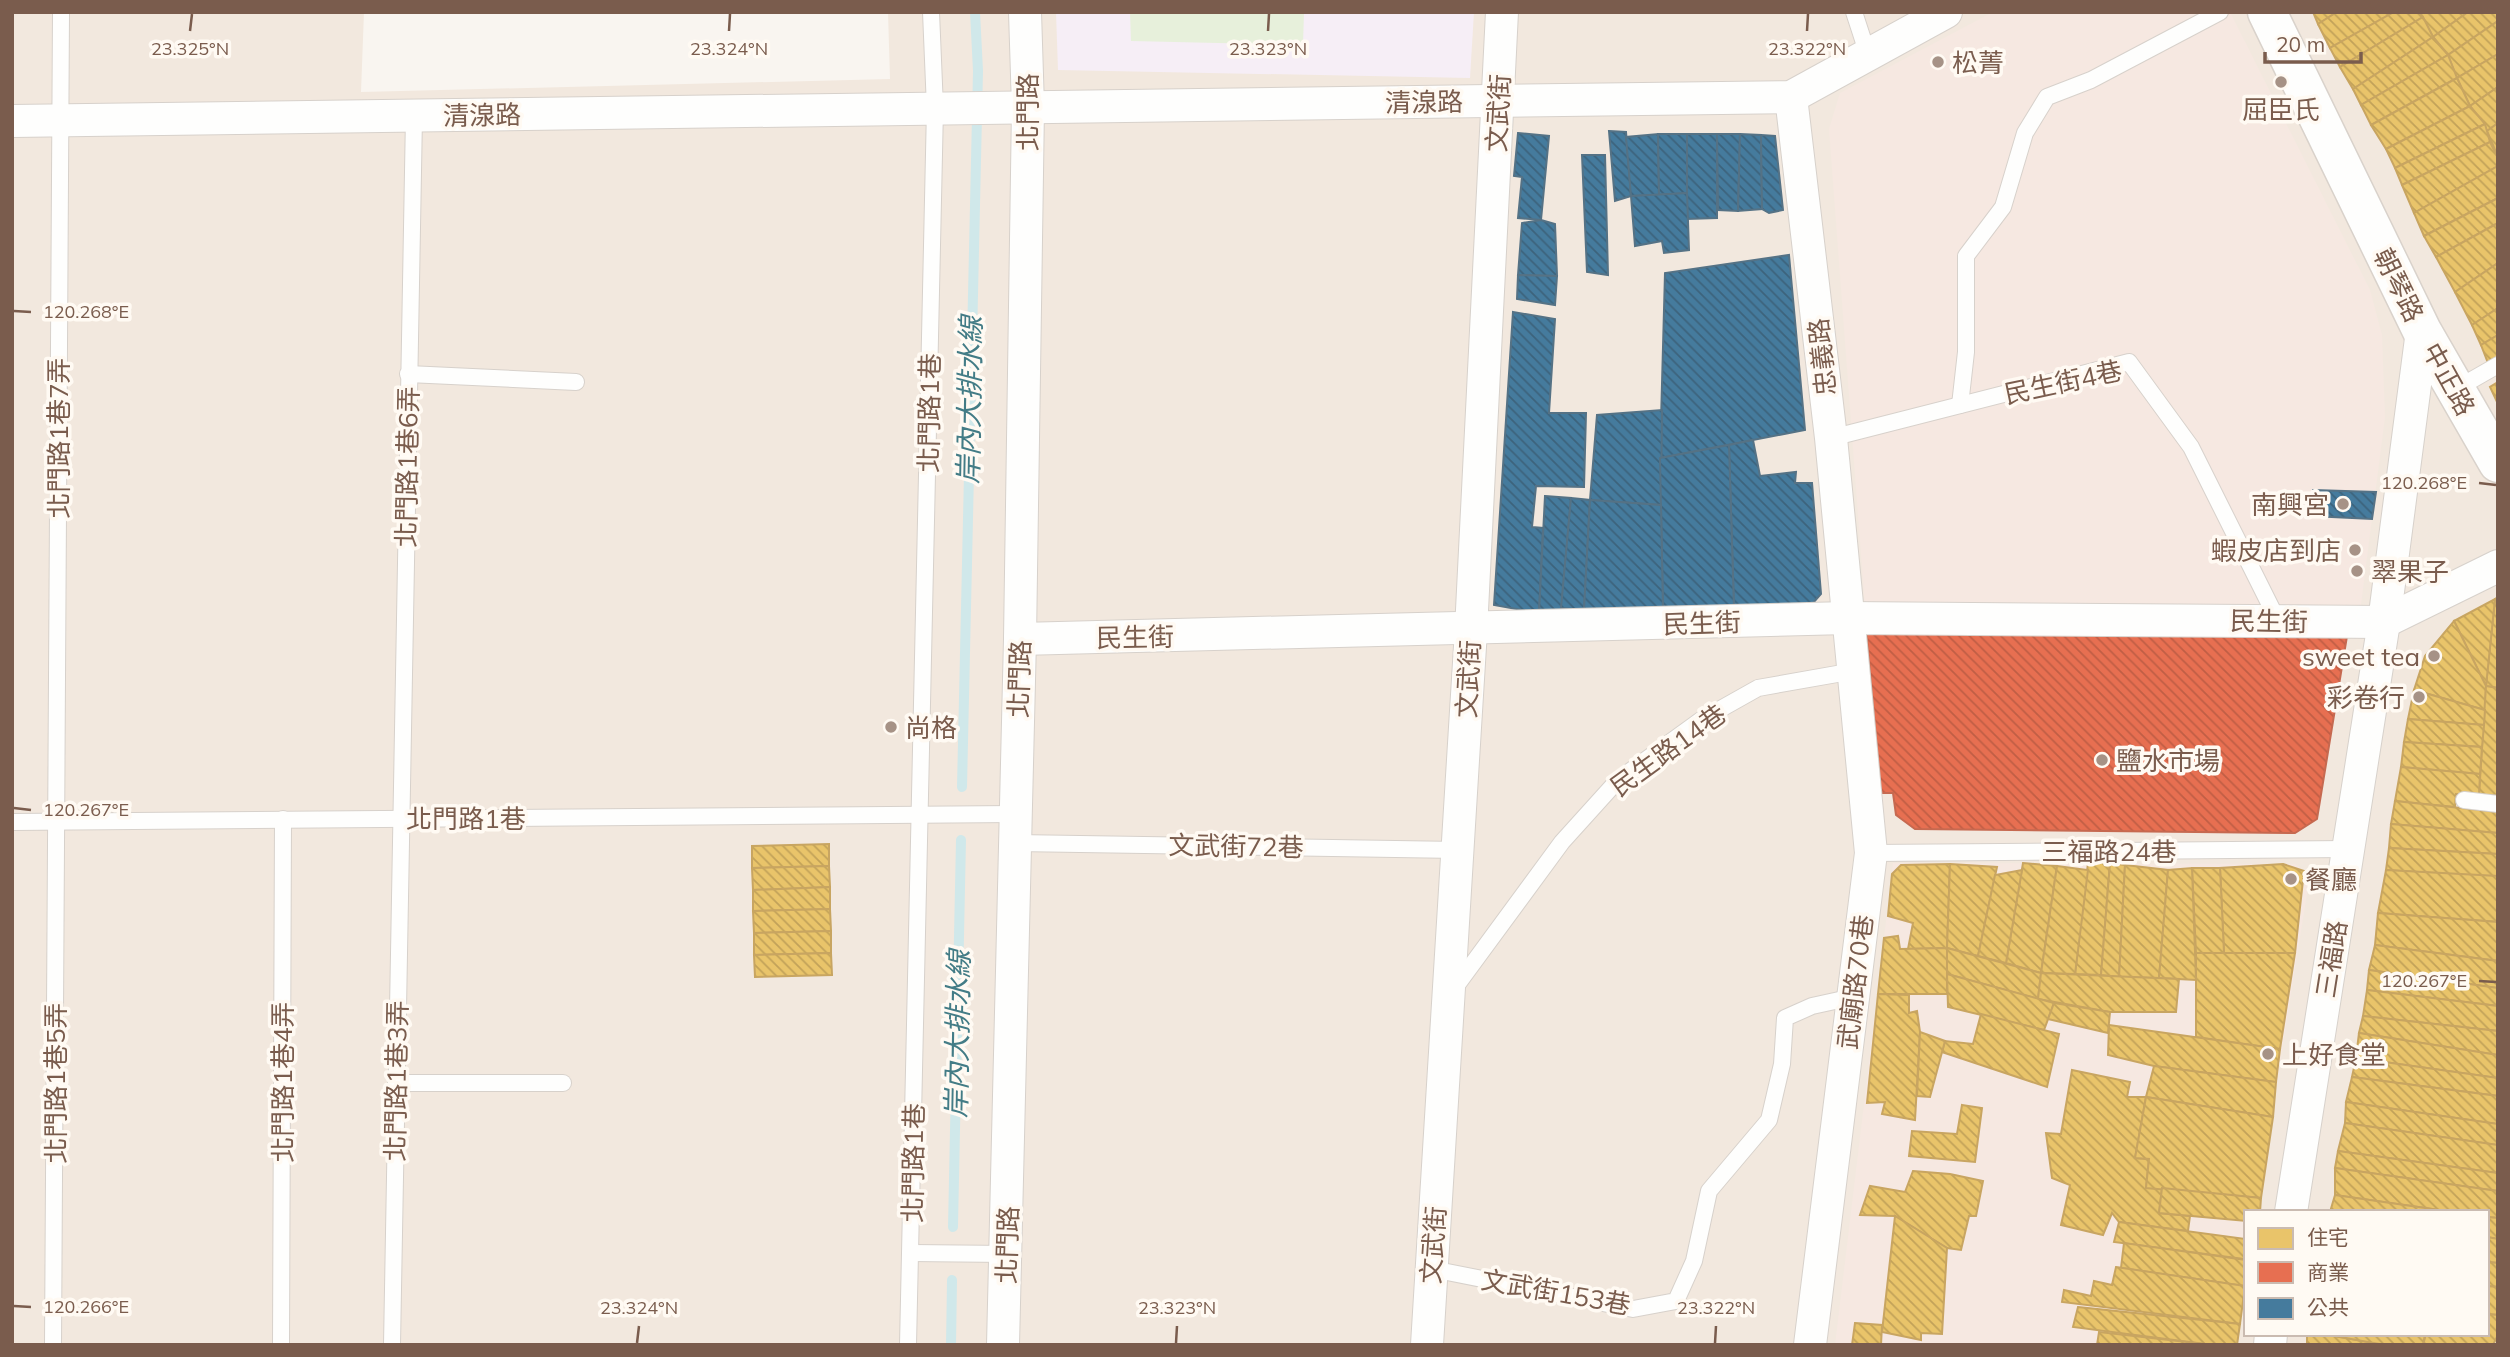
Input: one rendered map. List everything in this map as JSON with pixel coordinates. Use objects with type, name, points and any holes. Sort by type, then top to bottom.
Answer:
[{"type":"street","name":"北門路","points":[[1003,1345],[1020,639],[1017,107],[1025,12]]},
{"type":"street","name":"文武街","points":[[1427,1345],[1471,630],[1502,12]]},
{"type":"street","name":"清湶路","points":[[12,121],[1791,97],[1945,12]]},
{"type":"street","name":"朝琴路","points":[[2267,12],[2422,331],[2384,622]]},
{"type":"street","name":"忠義路","points":[[1791,97],[1831,438],[1847,618]]},
{"type":"street","name":"中正路","points":[[2422,331],[2454,391],[2498,463]]},
{"type":"street","points":[[2384,622],[2498,566]]},
{"type":"street","name":"民生街","points":[[1020,639],[1471,630],[1847,618],[2384,622]]},
{"type":"street","name":"武廟路70巷","points":[[1810,1345],[1871,853],[1847,618]]},
{"type":"street","name":"三福路","points":[[2291,1210],[2384,622]]},
{"type":"lane","name":"北門路1巷7弄","points":[[57,821],[61,12]]},
{"type":"lane","name":"北門路1巷","points":[[908,1345],[920,814],[944,108],[931,12]]},
{"type":"lane","points":[[1854,12],[1868,55]]},
{"type":"lane","points":[[1960,405],[1966,352],[1966,256],[2003,207],[2025,133],[2047,97],[2091,80],[2220,12]]},
{"type":"lane","name":"北門路1巷6弄","points":[[401,818],[414,116]]},
{"type":"lane","name":"民生街4巷","points":[[1831,438],[2129,362],[2191,447],[2278,621]]},
{"type":"lane","points":[[2454,391],[2498,365]]},
{"type":"lane","points":[[408,374],[576,382]]},
{"type":"lane","name":"民生路14巷","points":[[1449,997],[1562,842],[1618,780],[1701,720],[1759,688],[1854,671]]},
{"type":"lane","points":[[2464,800],[2498,804]]},
{"type":"lane","name":"北門路1巷","points":[[12,822],[920,814],[1015,828]]},
{"type":"lane","name":"北門路1巷3弄","points":[[392,1345],[401,818]]},
{"type":"lane","name":"北門路1巷4弄","points":[[281,1345],[283,819]]},
{"type":"lane","name":"北門路1巷5弄","points":[[53,1345],[57,821]]},
{"type":"lane","name":"文武街72巷","points":[[1015,828],[1458,850]]},
{"type":"lane","name":"三福路24巷","points":[[1871,853],[2348,849]]},
{"type":"lane","name":"文武街153巷","points":[[1432,1269],[1633,1309],[1676,1301],[1694,1261],[1709,1191],[1769,1120],[1782,1065],[1786,1018],[1812,1006],[1853,997]]},
{"type":"lane","points":[[396,1083],[564,1083]]},
{"type":"lane","points":[[911,1253],[1007,1254]]},
{"type":"shaded area","points":[[12,12],[364,12],[361,92],[890,79],[888,12],[2498,12],[2498,1345],[12,1345]]},
{"type":"shaded area","points":[[1056,12],[1474,12],[1470,78],[1058,70]]},
{"type":"shaded area","points":[[1993,12],[2230,12],[2370,290],[2382,335],[2385,417],[2360,612],[1865,608],[1829,129],[1840,93]]},
{"type":"shaded area","points":[[1893,863],[2295,864],[2310,875],[2256,1210],[2244,1210],[2244,1284],[2234,1345],[1835,1345]]},
{"type":"green space","points":[[1130,12],[1304,12],[1303,45],[1131,41]]},
{"type":"building: 住宅","points":[[2313,12],[2337,12],[2318,24]]},
{"type":"building: 住宅","points":[[2337,12],[2394,12],[2330,48],[2318,24]]},
{"type":"building: 住宅","points":[[2394,12],[2420,12],[2423,17],[2340,67],[2330,48]]},
{"type":"building: 住宅","points":[[2420,12],[2468,12],[2433,37]]},
{"type":"building: 住宅","points":[[2468,12],[2498,12],[2498,21],[2448,55],[2433,37]]},
{"type":"building: 住宅","points":[[2423,17],[2433,37],[2353,89],[2340,67]]},
{"type":"building: 住宅","points":[[2498,21],[2498,54],[2457,78],[2448,55]]},
{"type":"building: 住宅","points":[[2433,37],[2448,55],[2361,105],[2353,89]]},
{"type":"building: 住宅","points":[[2498,54],[2498,87],[2470,106],[2457,78]]},
{"type":"building: 住宅","points":[[2448,55],[2457,78],[2371,125],[2361,105]]},
{"type":"building: 住宅","points":[[2457,78],[2470,106],[2386,149],[2371,125]]},
{"type":"building: 住宅","points":[[2498,87],[2498,123],[2487,131],[2470,106]]},
{"type":"building: 住宅","points":[[2470,106],[2485,124],[2395,168],[2386,149]]},
{"type":"building: 住宅","points":[[2498,123],[2498,157],[2487,131]]},
{"type":"building: 住宅","points":[[2485,124],[2490,142],[2402,185],[2395,168]]},
{"type":"building: 住宅","points":[[2490,142],[2498,158],[2498,166],[2414,213],[2402,185]]},
{"type":"building: 住宅","points":[[2498,166],[2498,198],[2424,236],[2414,213]]},
{"type":"building: 住宅","points":[[2498,198],[2498,223],[2436,257],[2424,236]]},
{"type":"building: 住宅","points":[[2498,223],[2498,263],[2455,292],[2436,257]]},
{"type":"building: 住宅","points":[[2498,263],[2498,308],[2472,325],[2455,292]]},
{"type":"building: 住宅","points":[[2498,308],[2498,335],[2481,345],[2472,325]]},
{"type":"building: 住宅","points":[[2498,335],[2498,357],[2488,363],[2481,345]]},
{"type":"building: 住宅","points":[[2498,382],[2498,404],[2490,387]]},
{"type":"building: 住宅","points":[[2498,598],[2498,688],[2486,686],[2495,599]]},
{"type":"building: 住宅","points":[[2495,599],[2486,686],[2454,621]]},
{"type":"building: 住宅","points":[[2454,621],[2486,686],[2485,710],[2414,690],[2425,656]]},
{"type":"building: 住宅","points":[[2486,686],[2498,688],[2498,795],[2479,795]]},
{"type":"building: 住宅","points":[[2414,690],[2485,710],[2484,725],[2408,719]]},
{"type":"building: 住宅","points":[[2408,719],[2484,725],[2482,747],[2404,742]]},
{"type":"building: 住宅","points":[[2404,742],[2482,747],[2480,774],[2401,767]]},
{"type":"building: 住宅","points":[[2401,767],[2480,774],[2479,795],[2456,794],[2455,807],[2395,801]]},
{"type":"building: 住宅","points":[[2395,801],[2498,812],[2498,833],[2391,824]]},
{"type":"building: 住宅","points":[[2391,824],[2498,833],[2498,854],[2389,848]]},
{"type":"building: 住宅","points":[[829,844],[829,866],[752,868],[752,846]]},
{"type":"building: 住宅","points":[[2389,848],[2498,854],[2498,877],[2386,870]]},
{"type":"building: 住宅","points":[[2023,863],[2057,866],[2041,973],[2006,963]]},
{"type":"building: 住宅","points":[[2088,863],[2110,863],[2101,975],[2075,974]]},
{"type":"building: 住宅","points":[[2110,863],[2125,865],[2119,977],[2101,975]]},
{"type":"building: 住宅","points":[[1950,864],[1947,948],[1908,949],[1913,923],[1888,916],[1892,874],[1901,865]]},
{"type":"building: 住宅","points":[[1950,864],[1997,867],[1978,956],[1947,948]]},
{"type":"building: 住宅","points":[[2283,864],[2304,871],[2295,953],[2224,953],[2220,868]]},
{"type":"building: 住宅","points":[[2125,865],[2168,870],[2159,978],[2119,977]]},
{"type":"building: 住宅","points":[[829,866],[830,887],[753,890],[752,868]]},
{"type":"building: 住宅","points":[[2057,866],[2088,870],[2075,974],[2041,973]]},
{"type":"building: 住宅","points":[[2192,868],[2220,868],[2224,953],[2196,953]]},
{"type":"building: 住宅","points":[[2192,868],[2196,980],[2159,978],[2168,870]]},
{"type":"building: 住宅","points":[[2022,870],[2006,963],[1978,956],[1995,875]]},
{"type":"building: 住宅","points":[[2386,870],[2498,876],[2498,922],[2378,913]]},
{"type":"building: 住宅","points":[[830,887],[830,909],[753,911],[753,890]]},
{"type":"building: 住宅","points":[[830,909],[831,931],[754,933],[753,911]]},
{"type":"building: 住宅","points":[[2378,913],[2498,922],[2498,961],[2375,945]]},
{"type":"building: 住宅","points":[[831,931],[831,953],[754,955],[754,933]]},
{"type":"building: 住宅","points":[[1898,936],[1900,949],[1947,948],[1947,994],[1878,994],[1884,938]]},
{"type":"building: 住宅","points":[[2375,945],[2498,961],[2498,988],[2369,970]]},
{"type":"building: 住宅","points":[[1947,948],[2041,973],[2038,999],[1947,974]]},
{"type":"building: 住宅","points":[[831,953],[832,975],[755,977],[754,955]]},
{"type":"building: 住宅","points":[[2196,953],[2295,953],[2280,1049],[2196,1037]]},
{"type":"building: 住宅","points":[[2369,970],[2498,988],[2498,1006],[2367,990]]},
{"type":"building: 住宅","points":[[2041,973],[2179,979],[2176,1012],[2110,1012],[2038,999]]},
{"type":"building: 住宅","points":[[1947,974],[2054,1003],[2044,1030],[1948,1007]]},
{"type":"building: 住宅","points":[[2367,990],[2498,1006],[2498,1031],[2363,1016]]},
{"type":"building: 住宅","points":[[1878,994],[1909,995],[1909,1013],[1917,1011],[1920,1032],[1915,1120],[1882,1114],[1885,1102],[1867,1103]]},
{"type":"building: 住宅","points":[[2054,1003],[2110,1012],[2108,1033],[2048,1019]]},
{"type":"building: 住宅","points":[[1981,1014],[2059,1034],[2047,1087],[1942,1052],[1945,1041],[1973,1044]]},
{"type":"building: 住宅","points":[[2363,1016],[2498,1031],[2498,1055],[2359,1033]]},
{"type":"building: 住宅","points":[[2109,1025],[2280,1049],[2276,1082],[2154,1066],[2108,1055]]},
{"type":"building: 住宅","points":[[1920,1032],[1945,1041],[1930,1097],[1917,1096]]},
{"type":"building: 住宅","points":[[2359,1033],[2498,1055],[2498,1078],[2356,1058]]},
{"type":"building: 住宅","points":[[2356,1058],[2498,1078],[2498,1096],[2352,1077]]},
{"type":"building: 住宅","points":[[2154,1066],[2276,1082],[2273,1117],[2146,1097]]},
{"type":"building: 住宅","points":[[2072,1070],[2130,1082],[2127,1097],[2146,1097],[2135,1158],[2149,1159],[2146,1188],[2162,1188],[2159,1213],[2190,1216],[2188,1231],[2119,1222],[2112,1213],[2103,1235],[2061,1225],[2070,1185],[2052,1178],[2046,1133],[2061,1134]]},
{"type":"building: 住宅","points":[[2352,1077],[2498,1096],[2498,1124],[2346,1102]]},
{"type":"building: 住宅","points":[[2146,1097],[2273,1117],[2261,1198],[2146,1188],[2149,1159],[2135,1158]]},
{"type":"building: 住宅","points":[[2346,1102],[2498,1124],[2498,1145],[2345,1123]]},
{"type":"building: 住宅","points":[[1962,1105],[1982,1108],[1975,1162],[1909,1156],[1912,1131],[1957,1134]]},
{"type":"building: 住宅","points":[[2345,1123],[2498,1145],[2498,1173],[2338,1151]]},
{"type":"building: 住宅","points":[[2338,1151],[2498,1173],[2498,1191],[2335,1168]]},
{"type":"building: 住宅","points":[[2335,1168],[2498,1191],[2498,1218],[2489,1217],[2489,1210],[2439,1210],[2335,1195]]},
{"type":"building: 住宅","points":[[1913,1171],[1950,1174],[1983,1181],[1976,1216],[1969,1216],[1961,1250],[1947,1248],[1895,1216],[1860,1215],[1870,1186],[1905,1192]]},
{"type":"building: 住宅","points":[[2162,1188],[2261,1198],[2260,1210],[2244,1210],[2244,1221],[2159,1213]]},
{"type":"building: 住宅","points":[[2335,1195],[2439,1210],[2331,1210]]},
{"type":"building: 住宅","points":[[1895,1216],[1947,1248],[1942,1334],[1921,1333],[1921,1340],[1882,1332]]},
{"type":"building: 住宅","points":[[2489,1217],[2498,1218],[2498,1239],[2489,1237]]},
{"type":"building: 住宅","points":[[2119,1222],[2244,1239],[2244,1259],[2114,1242]]},
{"type":"building: 住宅","points":[[2489,1237],[2498,1239],[2498,1263],[2489,1262]]},
{"type":"building: 住宅","points":[[2124,1243],[2244,1260],[2244,1286],[2121,1268]]},
{"type":"building: 住宅","points":[[2489,1262],[2498,1263],[2498,1287],[2489,1286]]},
{"type":"building: 住宅","points":[[2116,1267],[2244,1286],[2240,1324],[2062,1302],[2064,1290],[2091,1296],[2094,1281],[2112,1285]]},
{"type":"building: 住宅","points":[[2489,1286],[2498,1287],[2498,1315],[2489,1314]]},
{"type":"building: 住宅","points":[[2078,1307],[2240,1324],[2237,1345],[2213,1345],[2073,1327]]},
{"type":"building: 住宅","points":[[2489,1314],[2498,1315],[2498,1335],[2493,1345],[2423,1345],[2425,1336],[2489,1336]]},
{"type":"building: 住宅","points":[[1855,1323],[1882,1325],[1881,1345],[1852,1345]]},
{"type":"building: 住宅","points":[[2099,1332],[2213,1345],[2097,1345]]},
{"type":"building: 住宅","points":[[2307,1336],[2334,1336],[2385,1345],[2307,1345]]},
{"type":"building: 住宅","points":[[2334,1336],[2425,1336],[2423,1345],[2385,1345]]},
{"type":"building: 商業","name":"鹽水市場","points":[[1866,627],[2348,630],[2317,819],[2295,833],[1915,829],[1896,815],[1893,793],[1881,793]]},
{"type":"building: 公共","points":[[1609,131],[1626,132],[1631,196],[1615,201]]},
{"type":"building: 公共","points":[[1518,133],[1549,136],[1541,220],[1518,218],[1522,177],[1514,176]]},
{"type":"building: 公共","points":[[1658,134],[1659,195],[1631,196],[1626,137]]},
{"type":"building: 公共","points":[[1658,134],[1687,134],[1687,193],[1659,195]]},
{"type":"building: 公共","points":[[1687,134],[1717,134],[1717,218],[1687,219]]},
{"type":"building: 公共","points":[[1717,134],[1740,134],[1738,211],[1718,210]]},
{"type":"building: 公共","points":[[1740,134],[1761,135],[1762,209],[1738,211]]},
{"type":"building: 公共","points":[[1761,135],[1775,136],[1783,210],[1769,213],[1762,209]]},
{"type":"building: 公共","points":[[1582,155],[1605,155],[1608,275],[1587,272]]},
{"type":"building: 公共","points":[[1687,193],[1689,250],[1664,253],[1662,241],[1635,246],[1631,196]]},
{"type":"building: 公共","points":[[1541,220],[1555,224],[1557,276],[1518,275],[1522,223]]},
{"type":"building: 公共","points":[[1789,255],[1805,430],[1660,458],[1665,273]]},
{"type":"building: 公共","points":[[1518,275],[1557,276],[1555,305],[1517,299]]},
{"type":"building: 公共","points":[[1513,312],[1555,319],[1549,413],[1586,413],[1584,487],[1536,486],[1532,527],[1543,528],[1539,613],[1494,605]]},
{"type":"building: 公共","points":[[1662,410],[1661,505],[1590,500],[1597,415]]},
{"type":"building: 公共","points":[[1753,440],[1760,476],[1796,472],[1795,483],[1812,483],[1821,594],[1813,603],[1734,609],[1729,445]]},
{"type":"building: 公共","points":[[1729,445],[1734,609],[1663,611],[1660,458]]},
{"type":"building: 公共","name":"南興宮","points":[[2313,490],[2376,492],[2372,519],[2312,516]]},
{"type":"building: 公共","points":[[1545,496],[1571,498],[1561,613],[1539,613]]},
{"type":"building: 公共","points":[[1571,498],[1590,500],[1584,610],[1561,608]]},
{"type":"building: 公共","points":[[1590,500],[1661,505],[1663,611],[1584,610]]},
{"type":"waterway","name":"岸內大排水線","points":[[962,787],[978,71],[975,12]]},
{"type":"waterway","name":"岸內大排水線","points":[[953,1227],[961,840]]},
{"type":"waterway","name":"岸內大排水線","points":[[951,1345],[952,1280]]},
{"type":"place","name":"松菁","points":[[1938,62]]},
{"type":"place","name":"屈臣氏","points":[[2281,82]]},
{"type":"place","name":"南興宮","points":[[2343,504]]},
{"type":"place","name":"蝦皮店到店","points":[[2355,550]]},
{"type":"place","name":"翠果子","points":[[2357,571]]},
{"type":"place","name":"sweet tea","points":[[2434,656]]},
{"type":"place","name":"彩卷行","points":[[2419,697]]},
{"type":"place","name":"尚格","points":[[891,727]]},
{"type":"place","name":"鹽水市場","points":[[2102,760]]},
{"type":"place","name":"餐廳","points":[[2291,879]]},
{"type":"place","name":"上好食堂","points":[[2268,1054]]}]
